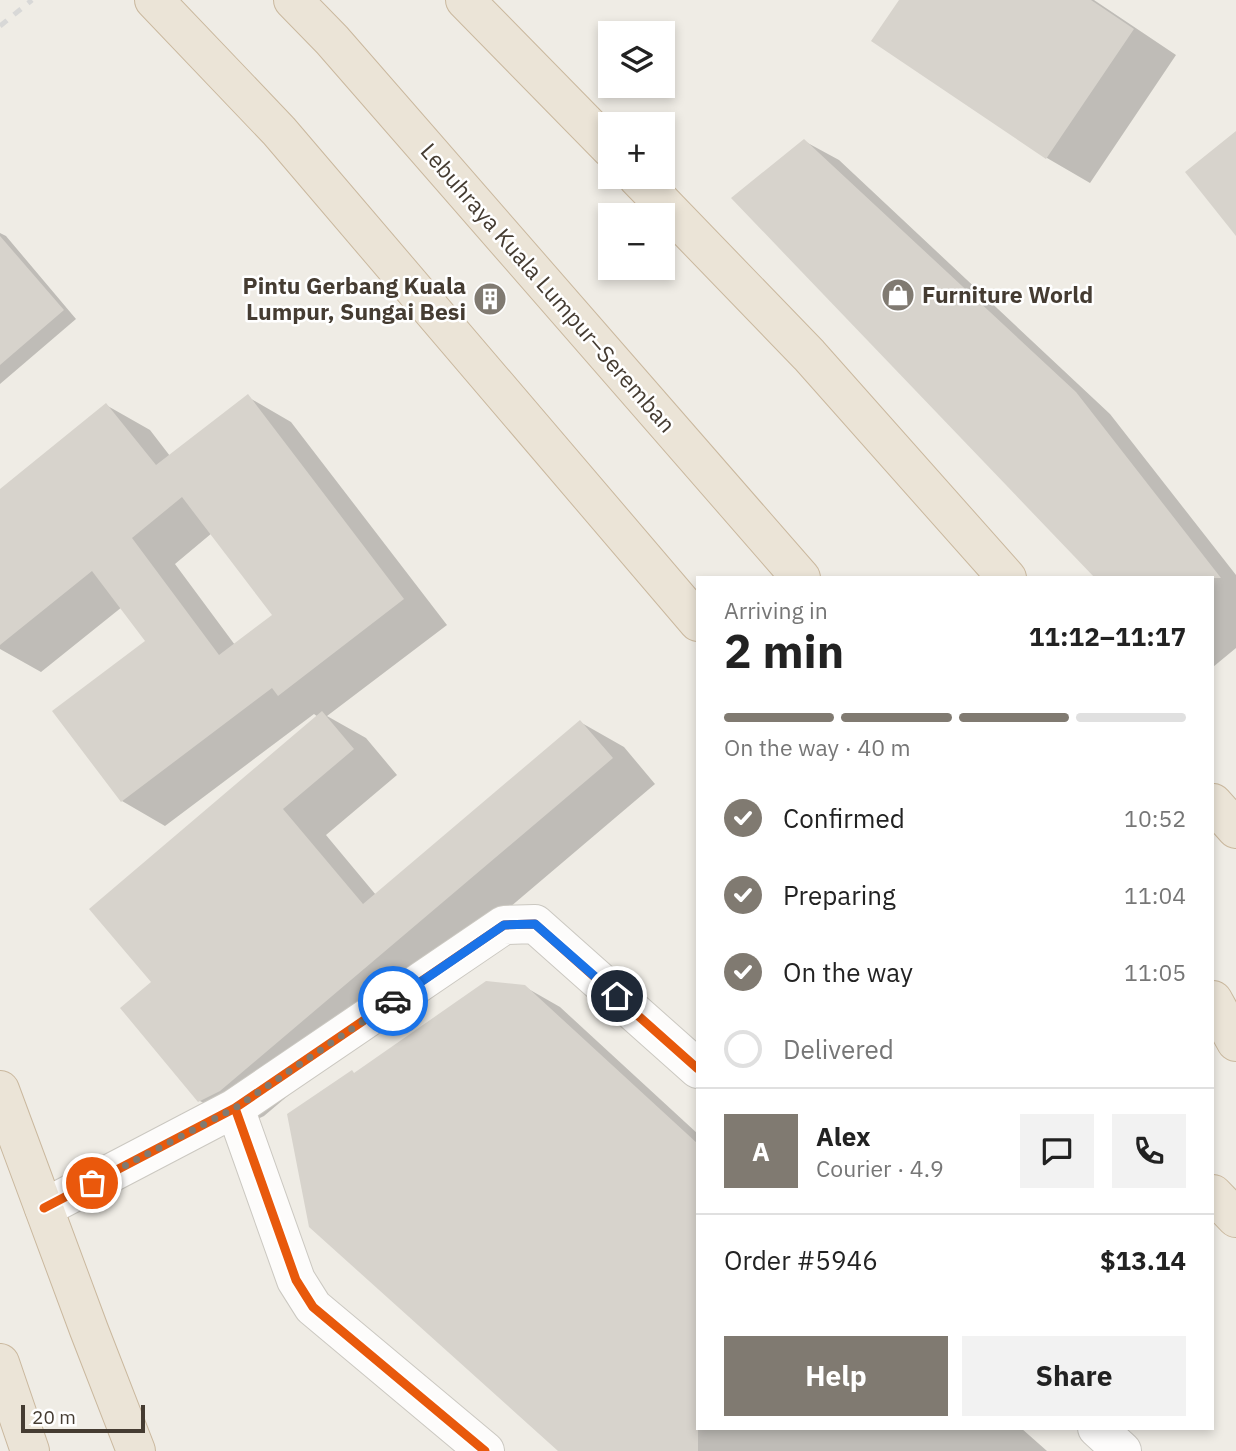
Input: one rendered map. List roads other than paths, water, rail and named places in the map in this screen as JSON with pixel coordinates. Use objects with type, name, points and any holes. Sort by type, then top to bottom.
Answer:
[{"type":"highway","points":[[155,0],[279,131],[696,620]]},
{"type":"highway","name":"Lebuhraya Kuala Lumpur–Seremban","points":[[293,0],[341,51],[799,576]]},
{"type":"highway","points":[[465,0],[598,136]]},
{"type":"highway","points":[[649,189],[809,355],[1005,576]]},
{"type":"highway","points":[[1214,804],[1236,829]]},
{"type":"highway","points":[[1214,1002],[1236,1042]]},
{"type":"highway","points":[[1214,1042],[1236,1065]]},
{"type":"highway","points":[[0,1090],[136,1451]]},
{"type":"highway","points":[[1214,1195],[1236,1218]]},
{"type":"highway","points":[[0,1363],[30,1451]]},
{"type":"street","points":[[44,1208],[235,1108],[504,925],[535,924],[696,1067]]},
{"type":"street","points":[[235,1108],[296,1280],[313,1307],[485,1451]]},
{"type":"street","points":[[1099,1430],[1122,1451]]},
{"type":"railway","points":[[0,26],[32,0]]},
{"type":"place","name":"Furniture World","points":[[898,295]]},
{"type":"place","name":"Pintu Gerbang Kuala Lumpur, Sungai Besi","points":[[490,299]]}]
